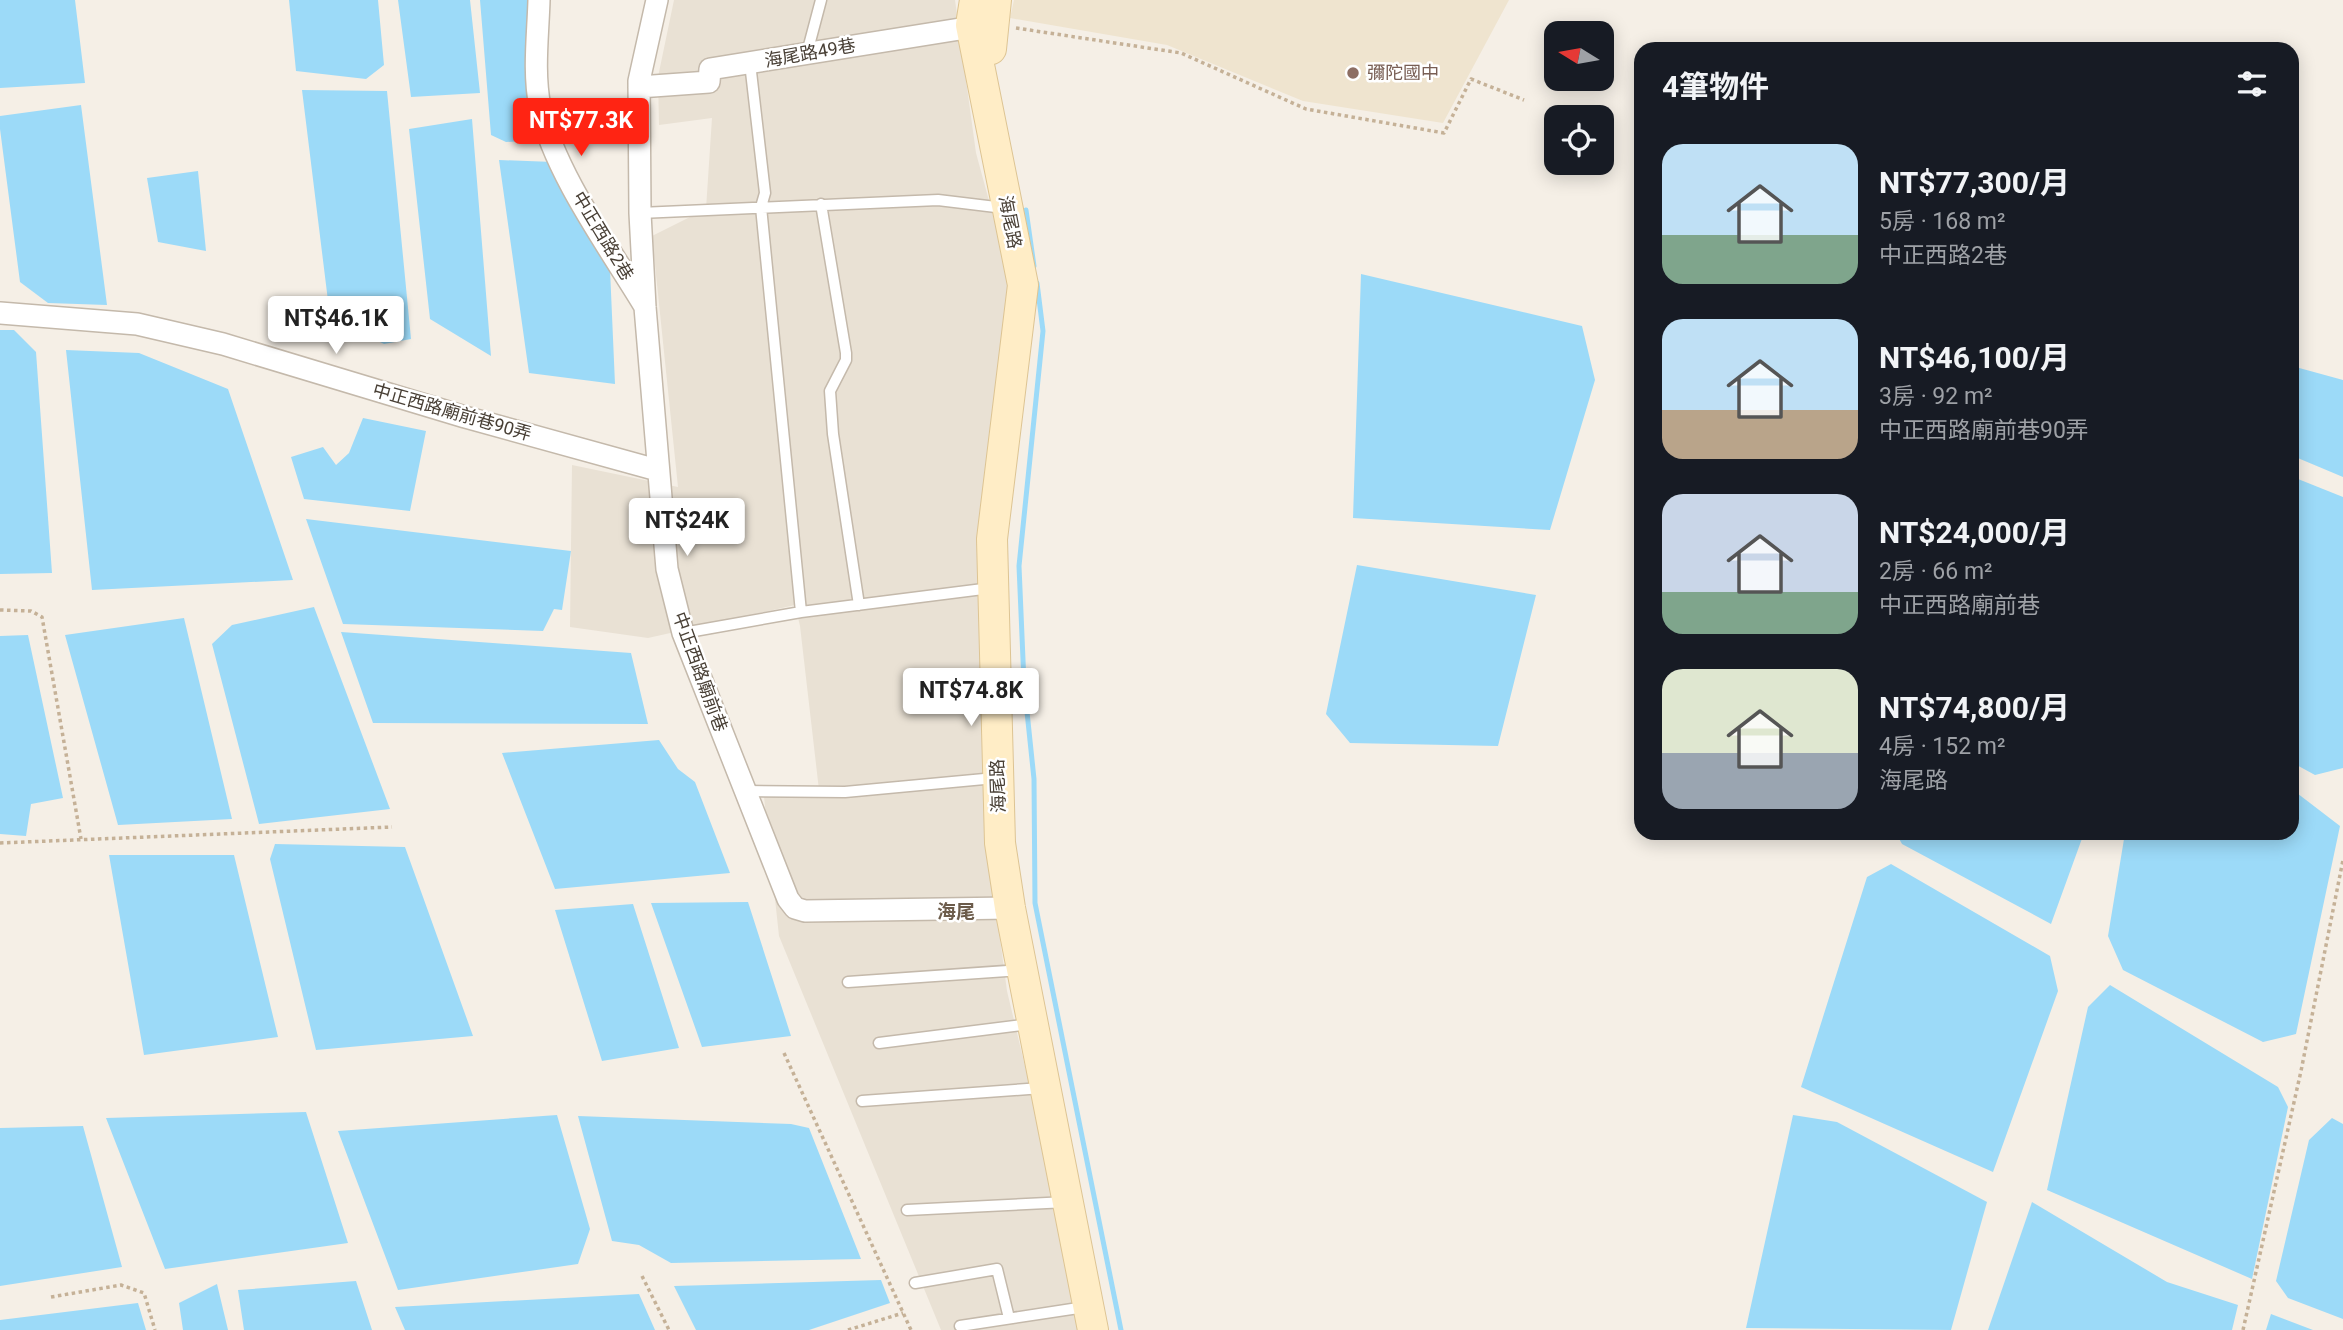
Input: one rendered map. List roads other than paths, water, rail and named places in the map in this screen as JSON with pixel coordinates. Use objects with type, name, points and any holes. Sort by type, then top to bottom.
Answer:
[{"type":"street","name":"中正西路2巷","points":[[539,0],[536,65],[539,96],[551,139],[559,161],[645,307]]},
{"type":"street","name":"中正西路廟前巷","points":[[657,0],[639,87],[640,213],[657,470],[667,569],[683,634],[788,900],[795,908],[805,911],[1010,908]]},
{"type":"street","name":"海尾路49巷","points":[[639,87],[709,82],[710,69],[807,53],[983,12]]},
{"type":"street","name":"海尾路","points":[[983,12],[989,112],[1023,285],[992,540],[1000,843],[1032,1023],[1070,1202],[1091,1318]]},
{"type":"street","name":"中正西路廟前巷90弄","points":[[0,313],[137,324],[223,344],[464,417],[657,470]]},
{"type":"lane","points":[[807,53],[821,0]]},
{"type":"lane","points":[[750,63],[765,193],[761,207],[801,611]]},
{"type":"lane","points":[[640,213],[938,201],[1007,208]]},
{"type":"lane","points":[[821,204],[846,353],[830,391],[833,434],[859,605]]},
{"type":"lane","points":[[683,634],[801,611],[992,588]]},
{"type":"lane","points":[[745,791],[845,792],[998,778]]},
{"type":"lane","points":[[848,982],[1022,970]]},
{"type":"lane","points":[[879,1043],[1032,1023]]},
{"type":"lane","points":[[862,1101],[1045,1087]]},
{"type":"lane","points":[[907,1210],[1070,1202]]},
{"type":"lane","points":[[915,1283],[997,1269],[1009,1318]]},
{"type":"lane","points":[[960,1326],[1009,1318],[1091,1318]]},
{"type":"water","points":[[0,0],[75,0],[85,83],[0,88]]},
{"type":"water","points":[[289,0],[378,0],[384,65],[366,79],[296,71]]},
{"type":"water","points":[[398,0],[470,0],[480,93],[411,97]]},
{"type":"water","points":[[480,0],[532,0],[540,118],[523,130],[523,141],[506,142],[491,135]]},
{"type":"water","points":[[302,90],[387,91],[411,339],[384,344],[330,317]]},
{"type":"water","points":[[81,105],[107,305],[48,303],[20,282],[0,129],[0,116]]},
{"type":"water","points":[[472,119],[491,356],[430,319],[409,129]]},
{"type":"water","points":[[499,160],[553,162],[609,246],[615,384],[529,373]]},
{"type":"water","points":[[198,171],[206,251],[158,242],[147,178]]},
{"type":"water","points":[[1361,274],[1582,326],[1595,380],[1550,530],[1353,518]]},
{"type":"water","points":[[0,330],[14,330],[36,352],[52,573],[0,574]]},
{"type":"water","points":[[66,350],[139,353],[228,389],[293,580],[92,590]]},
{"type":"water","points":[[2299,368],[2343,380],[2343,477],[2299,459]]},
{"type":"water","points":[[363,418],[426,431],[410,511],[304,499],[291,457],[323,447],[336,465],[349,453]]},
{"type":"water","points":[[2299,479],[2343,497],[2343,768],[2315,775],[2299,766]]},
{"type":"water","points":[[306,519],[571,551],[562,610],[554,609],[543,631],[343,624]]},
{"type":"water","points":[[1357,565],[1536,595],[1498,746],[1350,743],[1326,714]]},
{"type":"water","points":[[314,607],[390,809],[259,824],[212,644],[232,625]]},
{"type":"water","points":[[184,618],[232,819],[118,825],[65,635]]},
{"type":"water","points":[[341,632],[631,653],[648,724],[373,723]]},
{"type":"water","points":[[28,635],[63,798],[31,804],[26,836],[0,834],[0,636]]},
{"type":"water","points":[[659,740],[678,769],[695,782],[730,873],[555,889],[502,753]]},
{"type":"water","points":[[2299,795],[2340,826],[2296,1034],[2263,1042],[2123,970],[2108,936],[2124,840],[2299,840]]},
{"type":"water","points":[[1900,840],[2081,840],[2051,924],[1902,844]]},
{"type":"water","points":[[275,844],[405,847],[473,1036],[316,1050],[270,859]]},
{"type":"water","points":[[109,855],[234,855],[278,1037],[144,1055]]},
{"type":"water","points":[[1891,864],[2050,956],[2058,991],[1993,1172],[1801,1087],[1867,877]]},
{"type":"water","points":[[748,902],[791,1036],[702,1047],[651,903]]},
{"type":"water","points":[[633,904],[679,1048],[602,1061],[555,910]]},
{"type":"water","points":[[2110,985],[2278,1087],[2288,1107],[2252,1279],[2047,1190],[2088,1007]]},
{"type":"water","points":[[306,1112],[348,1243],[165,1269],[106,1118]]},
{"type":"water","points":[[557,1115],[590,1229],[578,1264],[398,1290],[338,1131]]},
{"type":"water","points":[[1793,1115],[1837,1122],[1987,1202],[1951,1330],[1746,1328]]},
{"type":"water","points":[[578,1116],[791,1124],[809,1128],[861,1259],[671,1263],[639,1245],[612,1241]]},
{"type":"water","points":[[2332,1118],[2343,1124],[2343,1319],[2288,1298],[2276,1281],[2309,1140]]},
{"type":"water","points":[[83,1126],[122,1267],[0,1286],[0,1128]]},
{"type":"water","points":[[2032,1202],[2167,1282],[2238,1305],[2232,1330],[1988,1330]]},
{"type":"water","points":[[881,1280],[890,1303],[809,1330],[696,1330],[674,1286]]},
{"type":"water","points":[[356,1281],[372,1330],[244,1330],[238,1290]]},
{"type":"water","points":[[217,1284],[228,1330],[183,1330],[179,1303]]},
{"type":"water","points":[[639,1294],[655,1330],[405,1330],[395,1307]]},
{"type":"water","points":[[138,1303],[146,1330],[0,1330],[0,1320]]},
{"type":"water","points":[[2271,1314],[2313,1330],[2266,1330]]},
{"type":"waterway","points":[[1026,210],[1034,266]]},
{"type":"waterway","points":[[1037,283],[1043,331],[1019,566],[1024,683],[1034,779],[1035,903],[1121,1330]]},
{"type":"place","name":"彌陀國中","points":[[1353,73]]},
{"type":"district","name":"海尾","points":[[956,911]]}]
